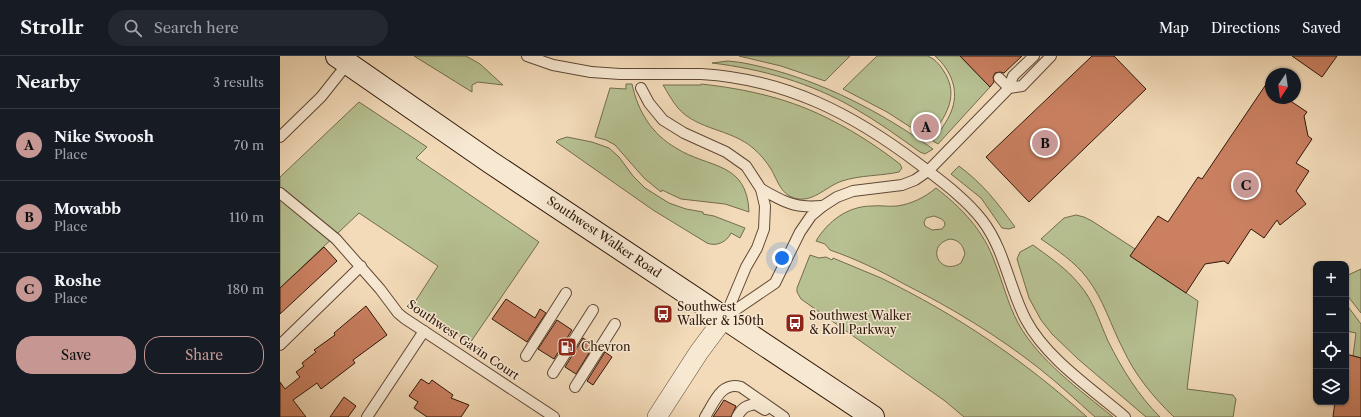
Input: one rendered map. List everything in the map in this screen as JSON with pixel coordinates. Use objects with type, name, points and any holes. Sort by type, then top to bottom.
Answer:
[{"type":"main road","name":"Southwest Walker Road","points":[[343,60],[490,162],[873,417]]},
{"type":"street","points":[[656,417],[699,352],[725,318]]},
{"type":"lane","points":[[527,56],[553,65],[591,72],[620,74],[701,74],[717,75],[756,82],[801,95],[825,105],[869,128],[928,171],[969,205],[983,221],[1002,256],[1026,320],[1037,337],[1051,354],[1125,417]]},
{"type":"lane","points":[[725,318],[775,283],[800,232],[811,216],[837,197],[853,191],[902,185],[915,180],[928,171],[1009,88],[1013,76],[1034,56]]},
{"type":"lane","points":[[1009,88],[1022,86],[1051,56]]},
{"type":"lane","points":[[280,137],[321,97],[343,60]]},
{"type":"lane","points":[[999,78],[1009,88]]},
{"type":"lane","points":[[641,88],[649,103],[663,120],[684,133],[726,152],[746,166],[761,189],[766,206],[764,229],[757,248],[746,267],[725,318]]},
{"type":"lane","points":[[761,189],[796,205],[823,206]]},
{"type":"lane","name":"Southwest Gavin Court","points":[[280,193],[336,239],[361,266],[398,314],[554,417]]},
{"type":"lane","points":[[280,345],[361,266]]},
{"type":"lane","points":[[526,356],[566,293]]},
{"type":"lane","points":[[552,373],[593,310]]},
{"type":"lane","points":[[575,387],[615,324]]},
{"type":"lane","points":[[367,417],[424,331]]},
{"type":"lane","points":[[704,417],[722,391],[727,387],[734,385],[741,387],[784,417]]},
{"type":"lane","points":[[737,417],[740,411],[746,406],[755,404],[775,417]]},
{"type":"green space","points":[[414,56],[466,56],[480,64],[503,85],[478,82],[472,85],[472,92]]},
{"type":"green space","points":[[739,56],[850,56],[825,81],[781,66]]},
{"type":"green space","points":[[877,56],[927,56],[934,60],[943,70],[951,89],[951,97],[945,114],[929,139],[887,112],[843,89]]},
{"type":"green space","points":[[935,56],[960,56],[990,87],[938,144],[933,141],[949,116],[954,104],[955,96],[952,81],[946,68]]},
{"type":"green space","points":[[728,61],[753,65],[785,73],[830,90],[893,123],[933,149],[925,154],[920,152],[854,108],[821,91],[768,73],[712,63]]},
{"type":"green space","points":[[626,84],[632,84],[642,113],[653,129],[667,142],[689,155],[713,164],[734,175],[741,183],[747,195],[749,212],[725,204],[681,199],[662,190],[661,192],[644,178],[615,145],[606,140],[595,137],[610,88],[626,89]]},
{"type":"green space","points":[[701,84],[769,96],[817,113],[842,126],[876,147],[900,164],[902,168],[899,172],[842,181],[810,198],[798,199],[792,197],[784,191],[767,163],[753,148],[735,137],[695,121],[686,115],[678,108],[663,85]]},
{"type":"green space","points":[[359,102],[427,147],[416,158],[539,242],[470,343],[413,305],[438,266],[359,213],[280,288],[280,177]]},
{"type":"green space","points":[[567,137],[592,142],[609,148],[619,157],[633,176],[645,188],[669,203],[686,209],[703,212],[703,214],[714,216],[745,228],[740,238],[731,233],[727,239],[721,243],[707,243],[653,210],[556,142]]},
{"type":"green space","points":[[959,166],[976,180],[989,194],[1015,227],[1009,229],[1002,228],[981,198],[951,174]]},
{"type":"green space","points":[[936,188],[963,212],[985,241],[1018,323],[1037,350],[1061,374],[1113,417],[1095,417],[1040,369],[991,334],[957,313],[886,274],[859,261],[830,250],[825,244],[816,241],[826,227],[847,212],[863,207],[902,205],[927,195]],"holes":[[[934,216],[944,221],[945,225],[942,229],[932,230],[925,226],[924,222],[926,218]],[[950,239],[956,240],[963,248],[965,254],[961,263],[953,266],[946,266],[941,263],[937,253],[938,247],[942,242]]]},
{"type":"green space","points":[[1076,215],[1092,221],[1135,249],[1131,256],[1198,301],[1187,389],[1233,395],[1236,399],[1233,417],[1174,417],[1145,385],[1133,368],[1118,340],[1093,286],[1082,272],[1071,262],[1041,239],[1064,218]]},
{"type":"green space","points":[[1033,245],[1074,278],[1089,297],[1119,362],[1138,391],[1160,417],[1146,417],[1078,359],[1052,334],[1041,320],[1029,298],[1017,259],[1020,252]]},
{"type":"green space","points":[[810,255],[819,258],[826,257],[832,260],[833,258],[881,278],[936,307],[989,340],[1014,358],[1063,396],[1087,417],[964,417],[945,401],[801,299],[797,292],[797,288]]},
{"type":"green space","points":[[1361,269],[1361,313],[1349,298],[1349,275]]},
{"type":"green space","points":[[1349,308],[1361,324],[1361,358],[1353,356],[1356,333],[1349,332]]},
{"type":"building","points":[[960,56],[1022,56],[1004,73],[995,73],[993,77],[994,82],[990,87]]},
{"type":"building","points":[[1092,56],[1114,56],[1146,89],[1029,202],[986,157]]},
{"type":"building","points":[[1292,56],[1337,56],[1322,77]]},
{"type":"building","points":[[1265,86],[1265,104],[1295,104],[1307,112],[1304,116],[1308,136],[1312,139],[1296,163],[1309,171],[1296,191],[1306,204],[1280,225],[1277,220],[1264,238],[1251,229],[1228,264],[1224,261],[1205,264],[1186,293],[1130,256],[1158,216],[1168,222],[1198,177],[1202,179]]},
{"type":"building","points":[[324,247],[337,261],[280,314],[280,288]]},
{"type":"building","points":[[506,299],[535,318],[540,309],[546,313],[527,342],[492,319]]},
{"type":"building","points":[[366,306],[387,335],[353,360],[355,363],[321,389],[317,383],[293,400],[306,417],[280,417],[280,382],[285,389],[300,377],[296,372],[304,366],[302,363],[316,352],[314,350],[335,335],[334,333]]},
{"type":"building","points":[[557,320],[572,330],[554,359],[538,349]]},
{"type":"building","points":[[583,338],[594,345],[576,374],[565,367]]},
{"type":"building","points":[[605,352],[612,357],[593,385],[587,381]]},
{"type":"building","points":[[1349,355],[1361,358],[1361,417],[1333,417],[1335,405],[1349,405]]},
{"type":"building","points":[[421,379],[429,384],[432,380],[453,395],[451,398],[469,405],[461,417],[427,417],[414,408],[418,402],[409,396]]},
{"type":"building","points":[[344,397],[356,406],[348,417],[330,417]]},
{"type":"building","points":[[724,400],[736,406],[731,417],[713,417]]},
{"type":"place","name":"Nike Swoosh","points":[[926,127]]},
{"type":"place","name":"Mowabb","points":[[1045,143]]},
{"type":"place","name":"Roshe","points":[[1246,185]]},
{"type":"place","name":"Southwest Walker & 150th","points":[[663,314]]},
{"type":"place","name":"Southwest Walker & Koll Parkway","points":[[795,323]]},
{"type":"place","name":"Chevron","points":[[567,347]]}]
